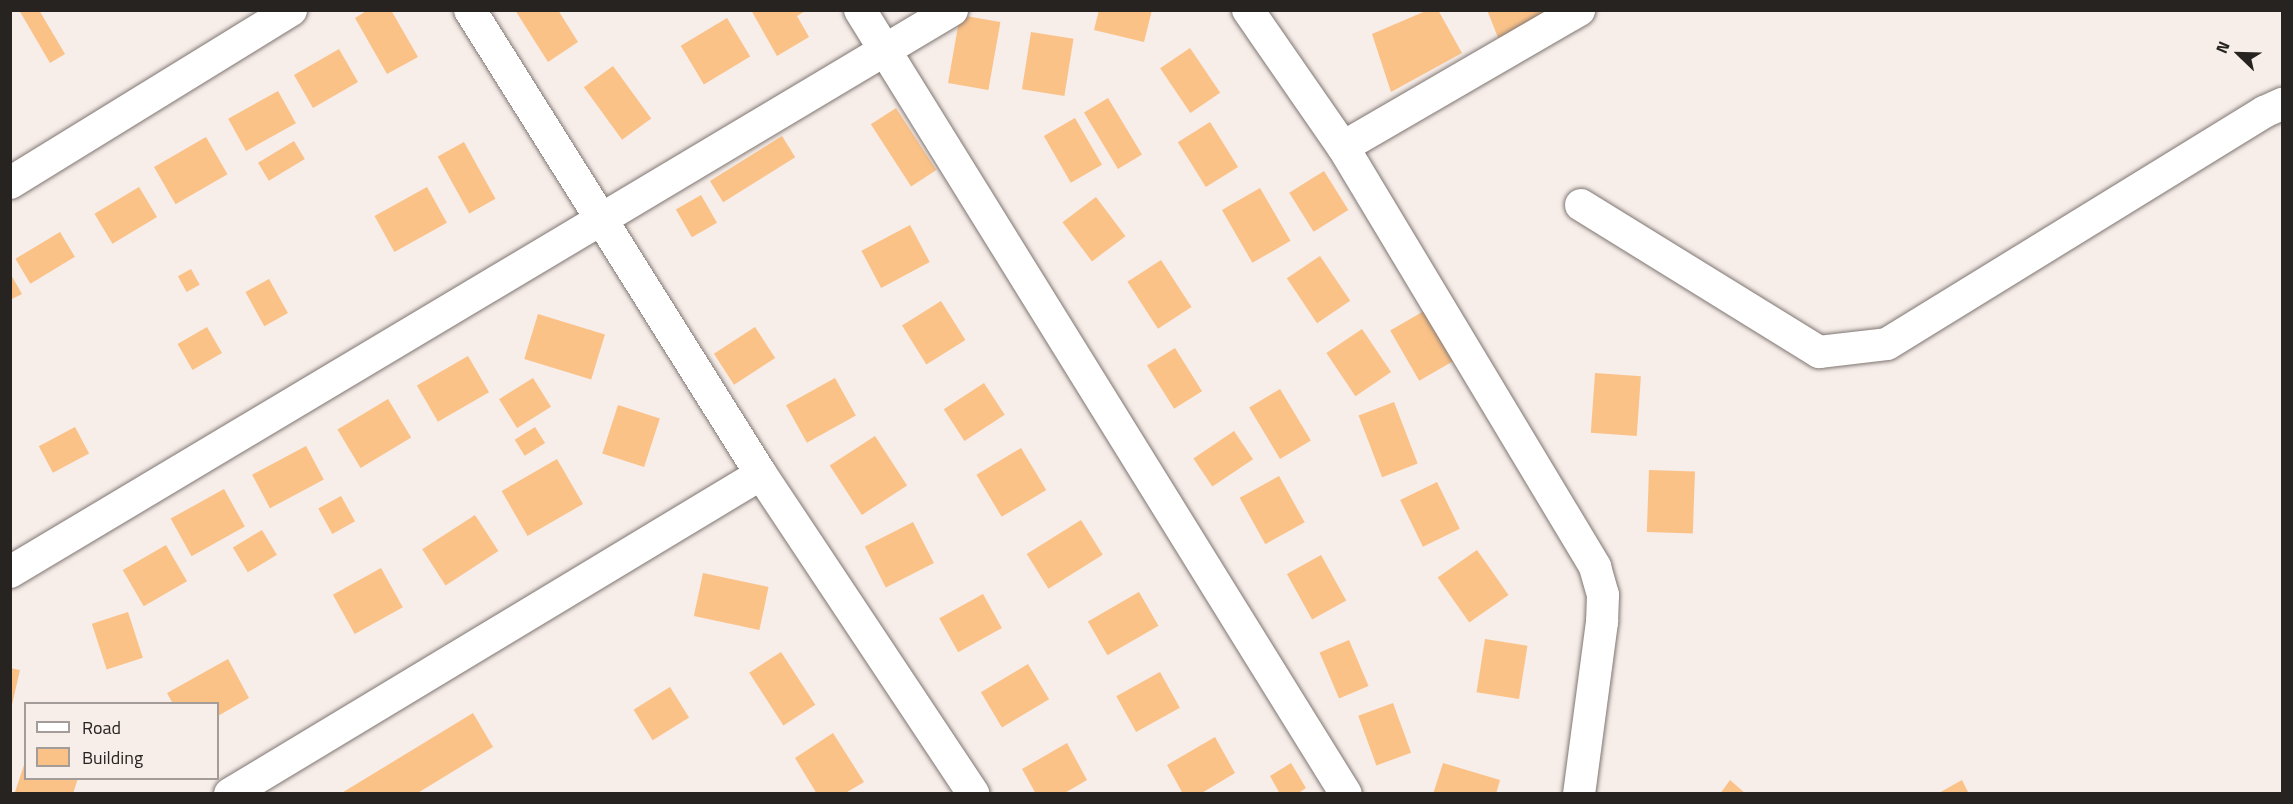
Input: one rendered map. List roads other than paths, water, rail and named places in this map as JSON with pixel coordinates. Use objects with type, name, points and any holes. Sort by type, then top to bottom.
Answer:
[{"type":"street","points":[[10,183],[291,10]]},
{"type":"street","points":[[470,10],[598,220],[761,474],[974,794]]},
{"type":"street","points":[[860,10],[1346,794]]},
{"type":"street","points":[[10,572],[952,10]]},
{"type":"street","points":[[1248,10],[1343,147],[1595,567],[1603,595],[1602,622],[1579,794]]},
{"type":"street","points":[[1343,147],[1579,10]]},
{"type":"street","points":[[1581,205],[1819,352],[1887,344],[2254,118],[2283,104]]},
{"type":"street","points":[[230,794],[761,474]]}]
